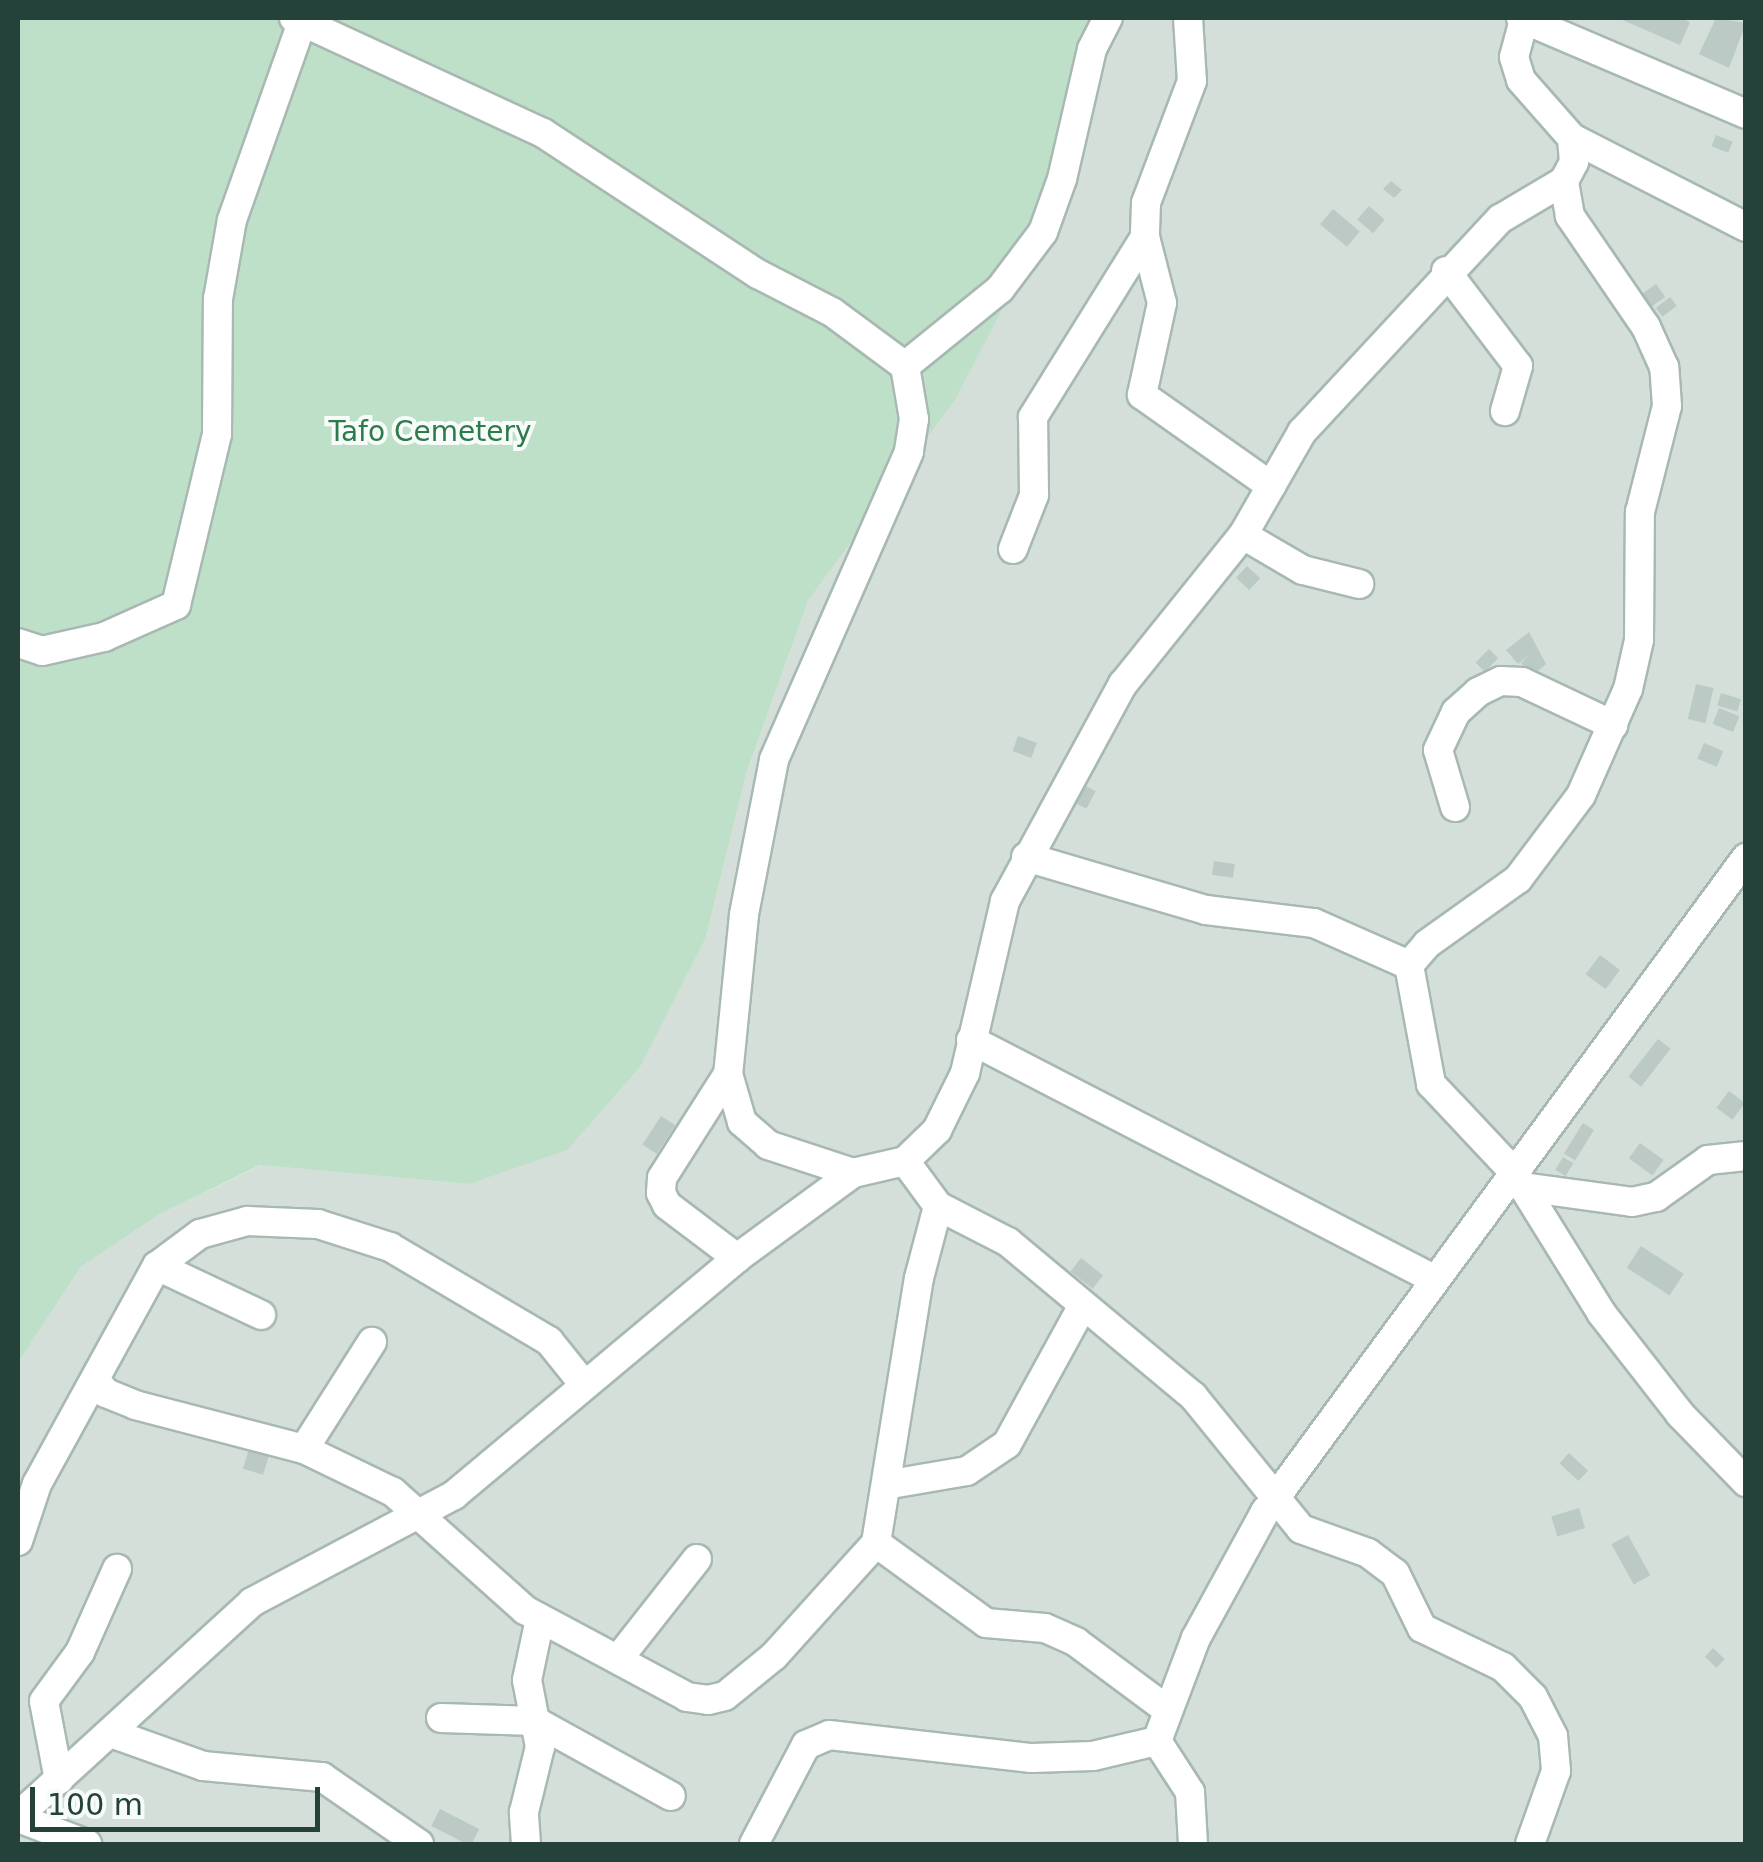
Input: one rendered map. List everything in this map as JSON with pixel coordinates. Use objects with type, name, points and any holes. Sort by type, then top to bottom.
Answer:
[{"type":"street","points":[[905,366],[1000,289],[1043,232],[1073,140],[1092,49],[1108,18]]},
{"type":"street","points":[[1188,18],[1192,81],[1146,203],[1145,236],[1162,302],[1142,395],[1271,486]]},
{"type":"street","points":[[1746,114],[1522,18],[1514,58],[1521,80],[1572,138],[1746,227]]},
{"type":"street","points":[[18,643],[42,652],[88,641],[176,606],[218,434],[218,299],[232,220],[298,20],[543,133],[758,274],[832,312],[905,366],[914,418],[909,452],[774,760],[744,915],[728,1074],[742,1122],[768,1145],[853,1173]]},
{"type":"street","points":[[87,1844],[56,1839],[18,1817],[252,1602],[310,1566],[421,1516],[502,1456],[582,1382],[618,1362],[737,1258],[853,1173],[905,1162],[952,1106],[1005,901],[1123,684],[1243,535],[1302,432],[1446,270],[1500,219],[1564,182],[1574,162],[1572,138]]},
{"type":"street","points":[[1409,964],[1427,944],[1518,879],[1581,795],[1613,725],[1639,640],[1640,512],[1667,406],[1664,368],[1646,327],[1570,216],[1564,182]]},
{"type":"street","points":[[1013,549],[1034,495],[1033,417],[1145,236]]},
{"type":"street","points":[[1446,270],[1518,366],[1505,411]]},
{"type":"street","points":[[1243,535],[1302,570],[1359,584]]},
{"type":"street","points":[[1454,807],[1438,750],[1456,712],[1478,692],[1501,680],[1522,682],[1613,725]]},
{"type":"street","points":[[1026,857],[1206,910],[1284,914],[1409,964]]},
{"type":"street","points":[[1193,1844],[1190,1792],[1158,1741],[1165,1708],[1196,1638],[1276,1498],[1432,1278],[1519,1180],[1746,858]]},
{"type":"street","points":[[1409,964],[1431,1084],[1519,1180],[1602,1314],[1680,1414],[1746,1482]]},
{"type":"street","points":[[971,1040],[1432,1278]]},
{"type":"street","points":[[728,1074],[662,1178],[661,1194],[667,1206],[737,1258]]},
{"type":"street","points":[[1519,1180],[1632,1202],[1656,1196],[1708,1160],[1746,1156]]},
{"type":"street","points":[[905,1162],[938,1206],[1008,1242],[1193,1396],[1301,1529],[1368,1553],[1395,1573],[1422,1628],[1503,1668],[1533,1697],[1546,1715],[1556,1771],[1530,1844]]},
{"type":"street","points":[[97,1382],[106,1394],[135,1404],[304,1448],[393,1492],[540,1619],[687,1697],[725,1696],[774,1656],[876,1543],[891,1484],[903,1366],[938,1206]]},
{"type":"street","points":[[18,1541],[37,1484],[97,1382],[157,1266],[200,1234],[247,1221],[318,1224],[390,1247],[549,1342],[582,1382]]},
{"type":"street","points":[[157,1266],[261,1315]]},
{"type":"street","points":[[891,1484],[967,1471],[1007,1444],[1082,1307]]},
{"type":"street","points":[[304,1448],[372,1342]]},
{"type":"street","points":[[876,1543],[986,1624],[1045,1628],[1076,1642],[1165,1708]]},
{"type":"street","points":[[619,1658],[697,1558]]},
{"type":"street","points":[[59,1780],[44,1701],[80,1652],[116,1569]]},
{"type":"street","points":[[526,1844],[524,1812],[540,1747],[527,1680],[540,1619]]},
{"type":"street","points":[[441,1718],[535,1722],[672,1796]]},
{"type":"street","points":[[111,1733],[203,1766],[322,1776],[419,1844]]},
{"type":"street","points":[[754,1844],[806,1746],[830,1735],[1032,1758],[1093,1756],[1158,1741]]},
{"type":"shaded area","points":[[1088,18],[1745,18],[1745,1844],[18,1844],[18,1363],[81,1267],[160,1214],[261,1165],[469,1184],[706,937],[747,771],[808,601],[955,400]]},
{"type":"green space","name":"Tafo Cemetery","points":[[18,18],[1088,18],[1027,261],[955,400],[808,601],[747,771],[706,937],[640,1067],[567,1150],[469,1184],[260,1165],[160,1214],[81,1267],[18,1363]]},
{"type":"building","points":[[1618,18],[1680,18],[1690,22],[1680,45]]},
{"type":"building","points":[[1716,18],[1746,23],[1729,68],[1699,54]]},
{"type":"building","points":[[1716,135],[1733,142],[1728,153],[1712,146]]},
{"type":"building","points":[[1391,181],[1402,190],[1394,198],[1383,189]]},
{"type":"building","points":[[1369,206],[1385,220],[1373,233],[1357,220]]},
{"type":"building","points":[[1333,209],[1360,231],[1347,247],[1320,224]]},
{"type":"building","points":[[1656,284],[1665,297],[1650,308],[1640,295]]},
{"type":"building","points":[[1670,297],[1677,306],[1663,317],[1656,308]]},
{"type":"building","points":[[1247,566],[1260,578],[1249,590],[1236,578]]},
{"type":"building","points":[[1529,632],[1546,664],[1532,676],[1521,663],[1529,655],[1518,664],[1506,650]]},
{"type":"building","points":[[1489,649],[1498,658],[1485,672],[1476,662]]},
{"type":"building","points":[[1696,684],[1714,688],[1705,723],[1688,719]]},
{"type":"building","points":[[1721,693],[1741,699],[1737,712],[1717,705]]},
{"type":"building","points":[[1719,708],[1739,716],[1733,732],[1713,724]]},
{"type":"building","points":[[1018,736],[1037,743],[1031,758],[1013,751]]},
{"type":"building","points":[[1704,743],[1723,751],[1717,767],[1697,759]]},
{"type":"building","points":[[1084,785],[1096,791],[1087,809],[1075,803]]},
{"type":"building","points":[[1214,861],[1235,864],[1233,878],[1212,875]]},
{"type":"building","points":[[1600,955],[1620,970],[1606,989],[1586,974]]},
{"type":"building","points":[[1658,1039],[1671,1049],[1641,1087],[1628,1077]]},
{"type":"building","points":[[1729,1091],[1745,1103],[1732,1120],[1716,1108]]},
{"type":"building","points":[[661,1116],[675,1125],[657,1154],[642,1145]]},
{"type":"building","points":[[1583,1123],[1594,1130],[1575,1160],[1564,1154]]},
{"type":"building","points":[[1640,1143],[1663,1160],[1652,1175],[1629,1158]]},
{"type":"building","points":[[1563,1157],[1573,1163],[1566,1176],[1555,1170]]},
{"type":"building","points":[[1641,1246],[1684,1274],[1670,1296],[1627,1268]]},
{"type":"building","points":[[1081,1258],[1103,1275],[1093,1289],[1071,1271]]},
{"type":"building","points":[[252,1439],[272,1445],[263,1475],[243,1469]]},
{"type":"building","points":[[1569,1453],[1588,1471],[1578,1481],[1559,1463]]},
{"type":"building","points":[[1579,1508],[1585,1528],[1557,1537],[1551,1516]]},
{"type":"building","points":[[1628,1535],[1650,1575],[1634,1584],[1611,1544]]},
{"type":"building","points":[[1713,1648],[1725,1659],[1717,1668],[1705,1657]]},
{"type":"building","points":[[440,1809],[479,1829],[472,1844],[467,1844],[431,1826]]}]
